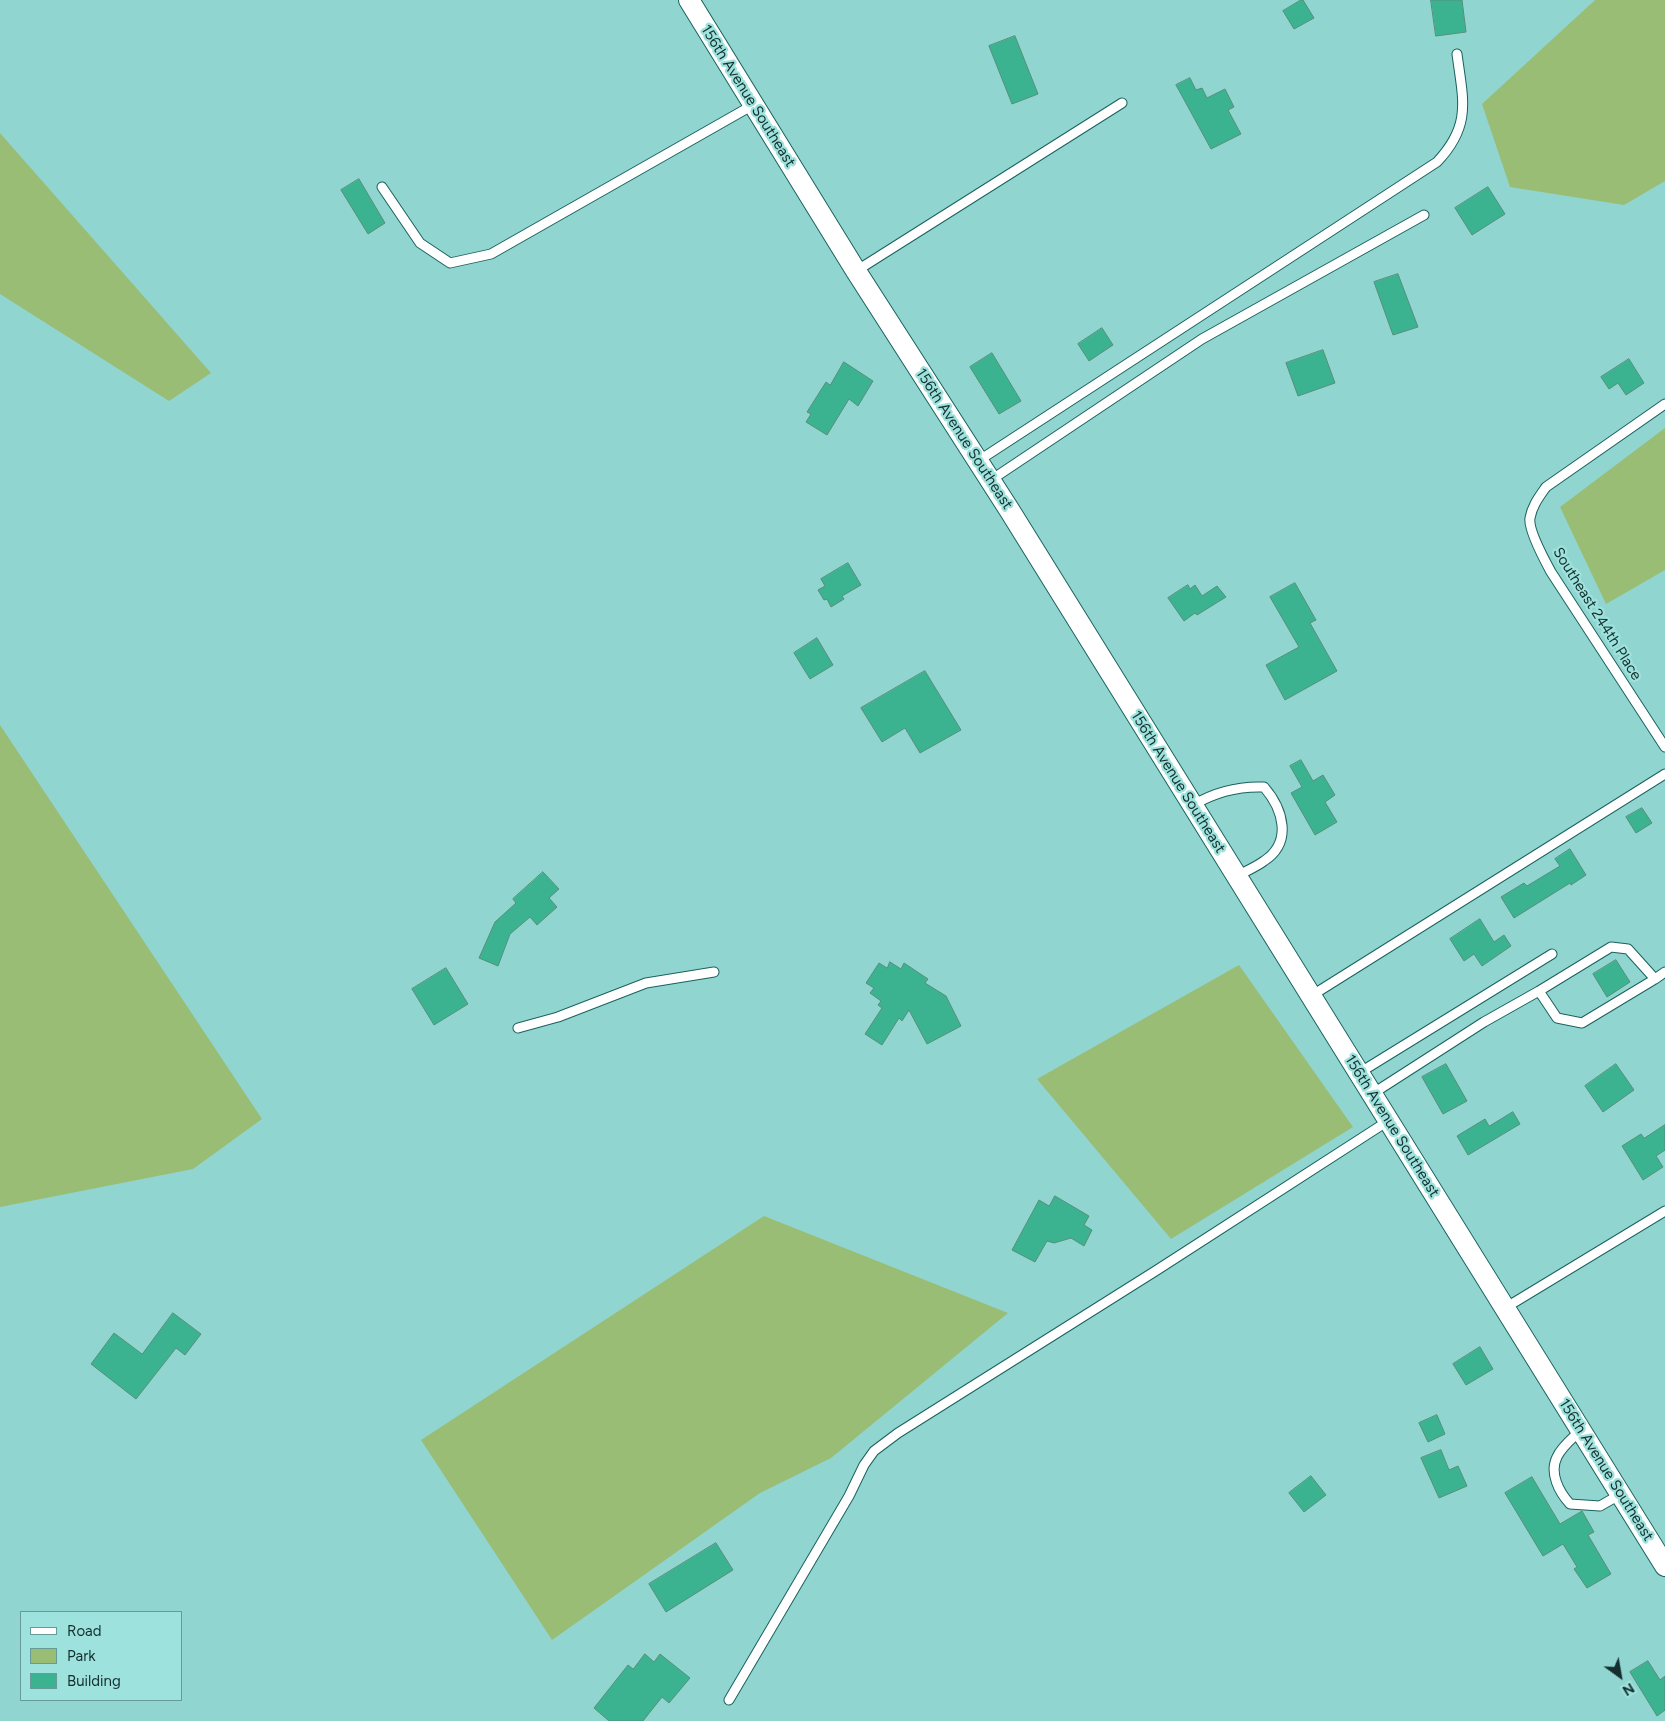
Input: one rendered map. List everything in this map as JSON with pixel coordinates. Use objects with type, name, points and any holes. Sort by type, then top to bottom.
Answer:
[{"type":"street","name":"156th Avenue Southeast","points":[[688,0],[856,271],[991,480],[1665,1566]]},
{"type":"lane","points":[[978,461],[1437,162],[1450,148],[1461,124],[1464,105],[1457,54]]},
{"type":"lane","points":[[856,271],[1122,103]]},
{"type":"lane","points":[[382,187],[420,243],[450,263],[491,254],[753,105]]},
{"type":"lane","points":[[991,480],[1202,339],[1424,215]]},
{"type":"lane","name":"Southeast 244th Place","points":[[1665,404],[1546,487],[1534,504],[1529,520],[1536,542],[1551,572],[1665,747]]},
{"type":"lane","points":[[1312,996],[1665,774]]},
{"type":"lane","points":[[1193,805],[1208,796],[1235,788],[1251,786],[1264,787],[1274,798],[1281,814],[1283,833],[1276,849],[1266,860],[1237,876]]},
{"type":"lane","points":[[1372,1094],[1484,1022],[1611,947],[1628,949],[1655,979]]},
{"type":"lane","points":[[1359,1073],[1552,954]]},
{"type":"lane","points":[[518,1028],[558,1017],[646,983],[714,972]]},
{"type":"lane","points":[[1539,991],[1557,1018],[1582,1023],[1665,972]]},
{"type":"lane","points":[[729,1700],[849,1496],[864,1465],[874,1451],[907,1428],[1389,1120]]},
{"type":"lane","points":[[1506,1308],[1665,1211]]},
{"type":"lane","points":[[1581,1430],[1556,1458],[1555,1481],[1562,1495],[1570,1504],[1600,1506],[1620,1494]]},
{"type":"green space","points":[[1595,0],[1665,0],[1665,181],[1624,205],[1510,187],[1482,104]]},
{"type":"green space","points":[[0,133],[211,373],[169,401],[0,294]]},
{"type":"green space","points":[[1665,428],[1665,570],[1606,604],[1560,507]]},
{"type":"green space","points":[[0,725],[262,1119],[193,1169],[0,1207]]},
{"type":"green space","points":[[1239,965],[1353,1127],[1171,1239],[1037,1079]]},
{"type":"green space","points":[[764,1216],[1008,1313],[831,1458],[760,1493],[552,1640],[421,1440]]},
{"type":"building","points":[[1303,0],[1314,18],[1294,29],[1283,11]]},
{"type":"building","points":[[1431,0],[1462,0],[1466,32],[1436,36]]},
{"type":"building","points":[[1015,36],[1038,94],[1012,104],[989,46]]},
{"type":"building","points":[[1190,78],[1196,90],[1202,88],[1207,98],[1225,89],[1234,107],[1228,110],[1241,134],[1211,149],[1176,85]]},
{"type":"building","points":[[359,179],[385,223],[368,234],[341,190]]},
{"type":"building","points":[[1488,187],[1505,214],[1472,235],[1455,208]]},
{"type":"building","points":[[1398,274],[1418,327],[1393,335],[1374,282]]},
{"type":"building","points":[[1102,328],[1113,345],[1089,361],[1078,344]]},
{"type":"building","points":[[1323,350],[1335,383],[1298,396],[1286,363]]},
{"type":"building","points":[[992,353],[1021,401],[999,414],[970,367]]},
{"type":"building","points":[[1629,359],[1644,383],[1626,395],[1618,383],[1609,389],[1601,377]]},
{"type":"building","points":[[844,362],[873,381],[858,406],[849,399],[827,435],[806,422],[811,414],[807,412],[826,382],[830,385]]},
{"type":"building","points":[[848,563],[861,585],[842,596],[844,599],[831,607],[827,599],[824,600],[818,590],[825,586],[821,579]]},
{"type":"building","points":[[1295,583],[1316,620],[1310,623],[1337,671],[1285,700],[1266,665],[1299,647],[1270,597]]},
{"type":"building","points":[[1188,585],[1190,589],[1195,585],[1202,596],[1217,586],[1226,597],[1184,621],[1168,598]]},
{"type":"building","points":[[817,638],[833,665],[810,679],[794,653]]},
{"type":"building","points":[[925,671],[961,730],[920,753],[905,728],[882,742],[861,708]]},
{"type":"building","points":[[1301,760],[1313,781],[1323,775],[1335,795],[1325,802],[1337,822],[1315,835],[1291,793],[1302,787],[1290,766]]},
{"type":"building","points":[[1642,808],[1652,823],[1636,833],[1626,817]]},
{"type":"building","points":[[1570,849],[1586,875],[1514,918],[1501,897],[1524,883],[1527,886],[1560,866],[1555,859]]},
{"type":"building","points":[[543,872],[559,889],[549,898],[557,907],[537,925],[530,917],[510,934],[498,966],[479,958],[495,922],[516,903],[513,899]]},
{"type":"building","points":[[1480,919],[1494,942],[1504,935],[1511,946],[1482,966],[1474,954],[1464,961],[1450,939]]},
{"type":"building","points":[[1616,960],[1630,982],[1607,997],[1593,974]]},
{"type":"building","points":[[890,962],[901,969],[904,963],[928,979],[925,983],[946,996],[961,1026],[927,1044],[909,1010],[902,1021],[899,1018],[882,1045],[865,1034],[882,1008],[878,1005],[881,1001],[870,993],[874,988],[866,983],[879,963],[887,968]]},
{"type":"building","points":[[446,968],[468,1004],[434,1025],[412,989]]},
{"type":"building","points":[[1446,1064],[1467,1101],[1443,1114],[1422,1077]]},
{"type":"building","points":[[1616,1064],[1634,1090],[1603,1112],[1585,1086]]},
{"type":"building","points":[[1513,1112],[1520,1124],[1468,1155],[1457,1136],[1485,1119],[1489,1126]]},
{"type":"building","points":[[1665,1125],[1665,1150],[1656,1156],[1663,1167],[1643,1180],[1622,1146],[1641,1134],[1644,1138]]},
{"type":"building","points":[[1055,1196],[1089,1216],[1084,1225],[1092,1230],[1084,1246],[1071,1238],[1054,1243],[1047,1241],[1035,1262],[1012,1250],[1039,1200],[1049,1206]]},
{"type":"building","points":[[173,1313],[201,1334],[185,1355],[176,1348],[136,1399],[91,1364],[114,1333],[142,1354]]},
{"type":"building","points":[[1480,1347],[1493,1369],[1466,1385],[1453,1364]]},
{"type":"building","points":[[1437,1415],[1445,1434],[1428,1442],[1419,1423]]},
{"type":"building","points":[[1441,1450],[1449,1470],[1458,1466],[1467,1486],[1439,1498],[1421,1458]]},
{"type":"building","points":[[1311,1476],[1326,1495],[1304,1512],[1289,1493]]},
{"type":"building","points":[[1532,1477],[1560,1524],[1582,1511],[1594,1532],[1588,1535],[1611,1574],[1587,1588],[1574,1569],[1577,1567],[1563,1544],[1543,1556],[1505,1493]]},
{"type":"building","points":[[716,1543],[733,1570],[666,1612],[649,1584]]},
{"type":"building","points":[[645,1654],[654,1662],[660,1654],[690,1678],[669,1703],[662,1697],[643,1721],[609,1721],[594,1708],[628,1665],[633,1669]]},
{"type":"building","points":[[1648,1661],[1660,1680],[1665,1676],[1665,1710],[1657,1716],[1630,1672]]}]
